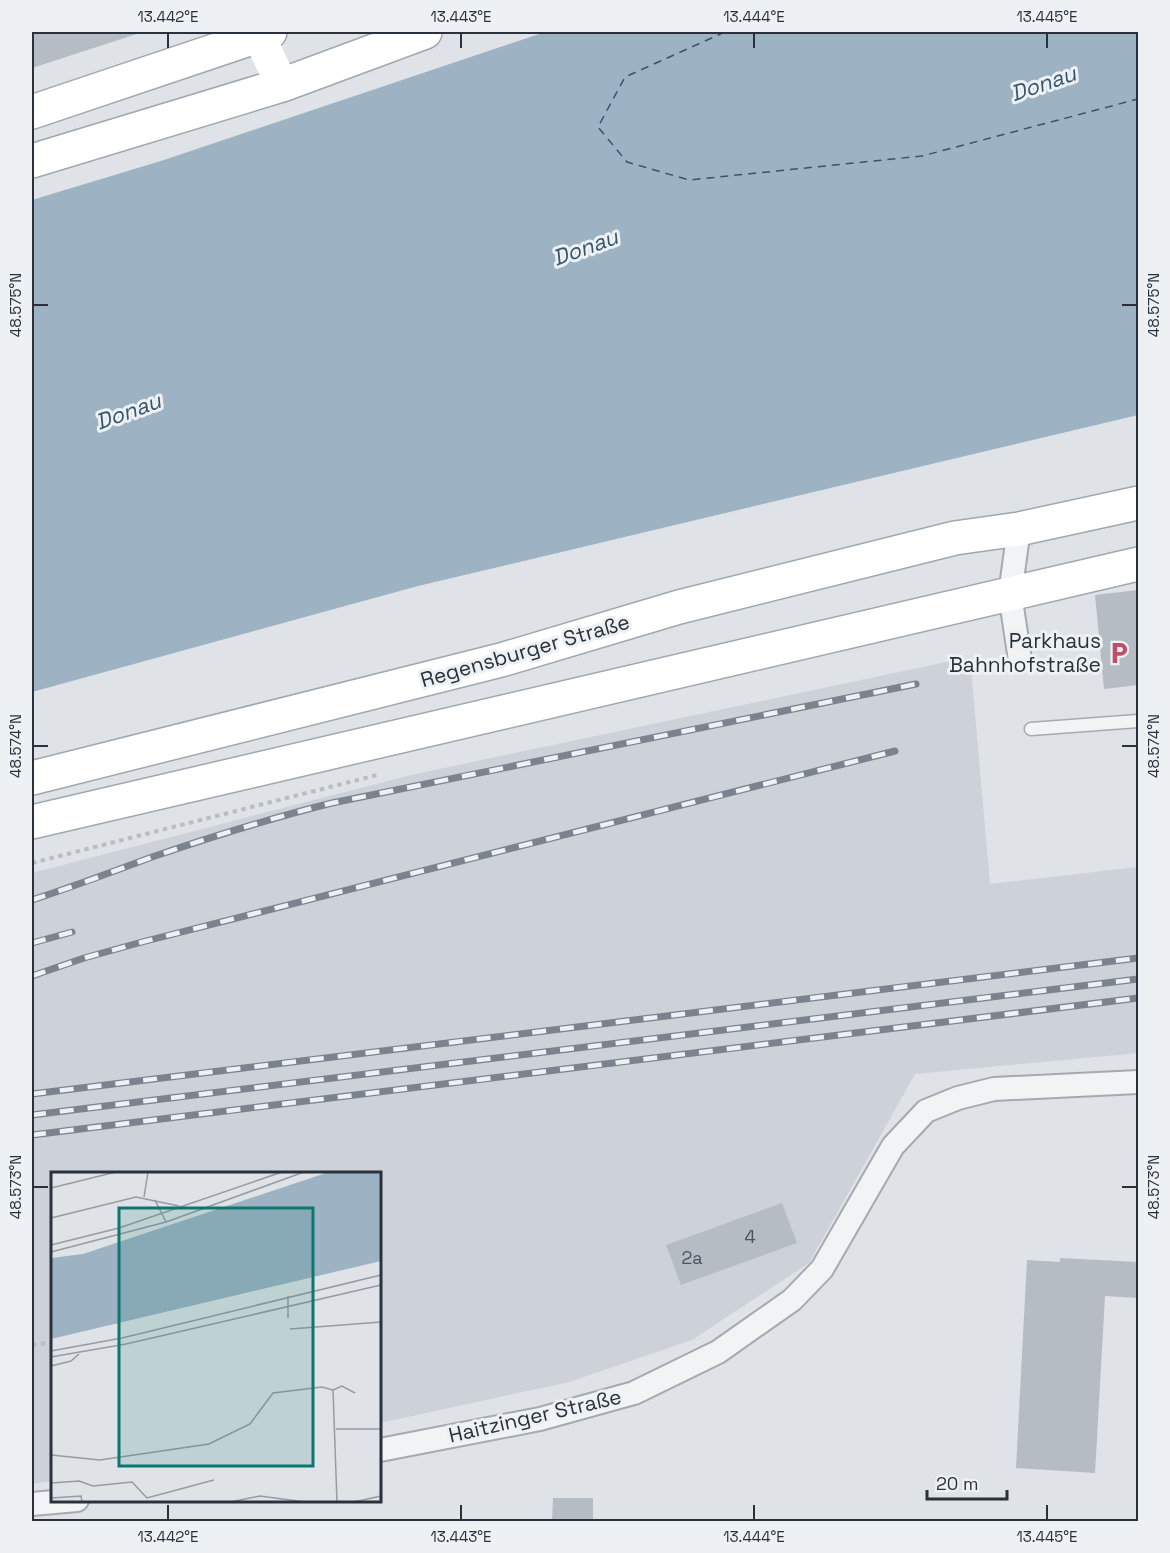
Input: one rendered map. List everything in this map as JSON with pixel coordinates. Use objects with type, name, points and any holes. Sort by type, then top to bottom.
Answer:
[{"type":"main road","points":[[32,161],[282,85],[425,32]]},
{"type":"main road","points":[[32,112],[262,33]]},
{"type":"main road","name":"Regensburger Straße","points":[[32,778],[501,660],[679,608],[955,538],[1019,529],[1138,503]]},
{"type":"main road","points":[[32,822],[1138,564]]},
{"type":"street","points":[[262,33],[282,85]]},
{"type":"street","points":[[1019,529],[1010,594],[1020,660]]},
{"type":"street","name":"Haitzinger Straße","points":[[381,1450],[540,1419],[634,1392],[718,1352],[792,1300],[822,1269],[893,1146],[926,1112],[958,1098],[994,1089],[1138,1082]]},
{"type":"street","points":[[32,1504],[54,1502]]},
{"type":"lane","points":[[1031,729],[1138,721]]},
{"type":"path","points":[[32,1345],[51,1342]]},
{"type":"shaded area","points":[[970,657],[990,884],[1138,867],[1138,1053],[915,1074],[809,1263],[692,1340],[569,1382],[381,1423],[381,1172],[51,1172],[51,1481],[32,1484],[32,873],[411,775]]},
{"type":"water","name":"Donau","points":[[545,32],[1138,32],[1138,415],[418,586],[32,692],[32,200],[164,160]]},
{"type":"building","points":[[32,32],[143,32],[32,68]]},
{"type":"building","name":"Parkhaus Bahnhofstraße","points":[[1138,590],[1138,685],[1104,689],[1095,595]]},
{"type":"building","points":[[782,1203],[797,1243],[681,1285],[666,1245]]},
{"type":"building","points":[[1060,1258],[1138,1262],[1138,1298],[1105,1296],[1095,1473],[1016,1468],[1027,1260],[1060,1262]]},
{"type":"building","points":[[553,1498],[593,1498],[593,1522],[552,1522]]},
{"type":"ferry route","points":[[725,32],[625,77],[598,127],[627,162],[689,180],[922,156],[1138,99]]},
{"type":"railway","points":[[32,900],[196,842],[332,803],[916,684]]},
{"type":"railway","points":[[32,976],[84,958],[142,942],[895,751]]},
{"type":"railway","points":[[32,943],[72,932]]},
{"type":"railway","points":[[32,1094],[1138,958]]},
{"type":"railway","points":[[32,1115],[1138,979]]},
{"type":"railway","points":[[32,1135],[1138,998]]},
{"type":"place","name":"Parkhaus Bahnhofstraße","points":[[1119,653]]}]
